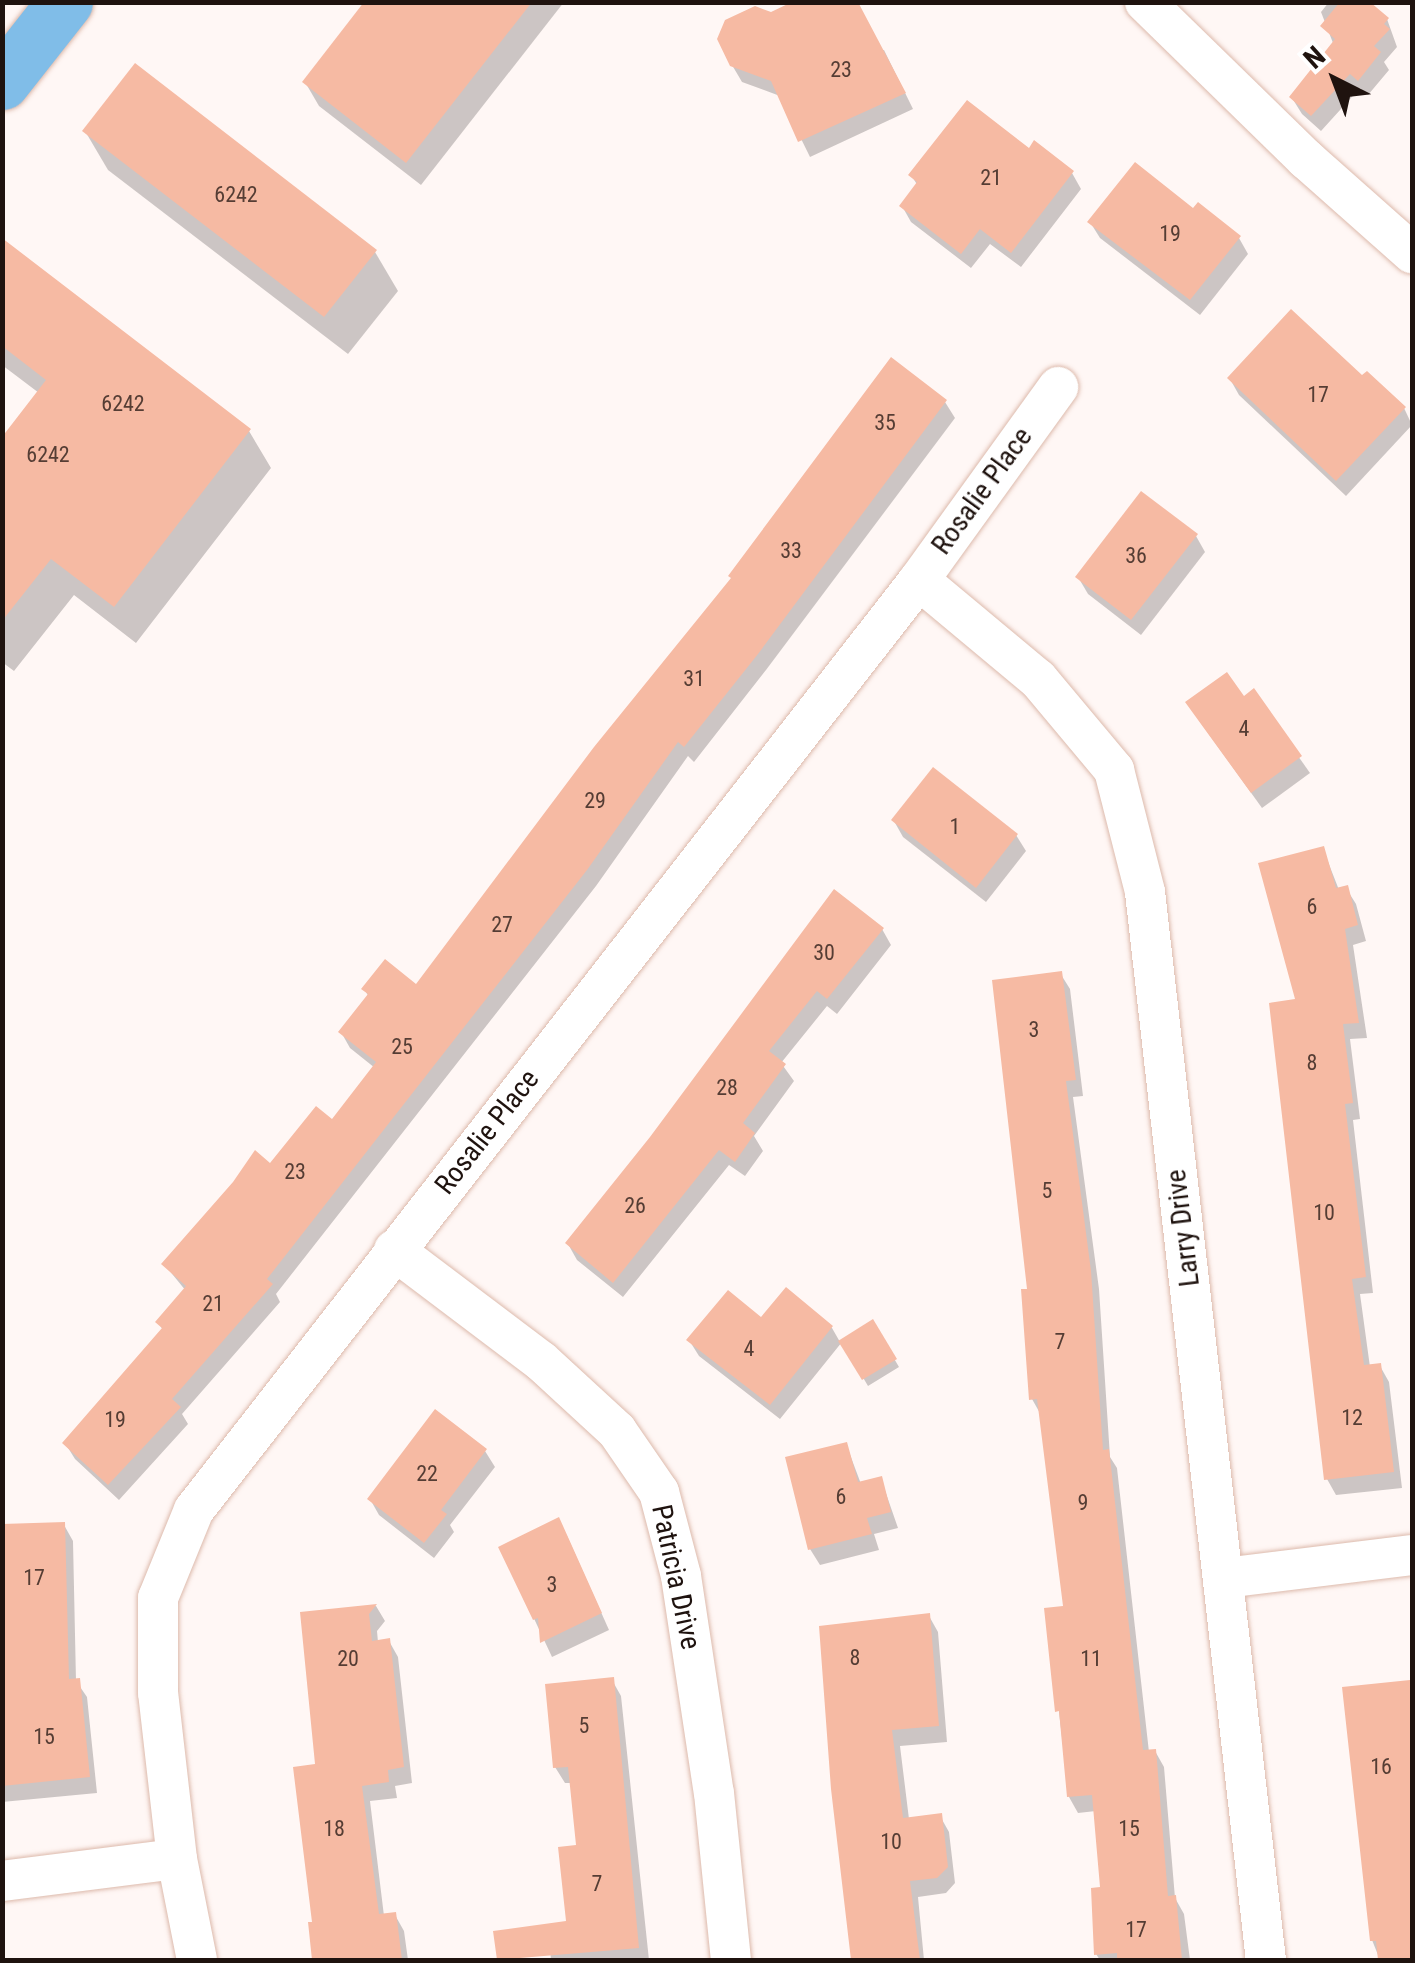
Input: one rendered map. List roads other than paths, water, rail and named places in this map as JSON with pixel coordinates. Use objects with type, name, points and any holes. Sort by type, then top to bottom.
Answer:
[{"type":"main road","points":[[2,82],[64,2]]},
{"type":"street","points":[[1145,2],[1306,159],[1412,253]]},
{"type":"street","name":"Rosalie Place","points":[[197,1960],[177,1859],[158,1694],[158,1598],[194,1510],[918,580],[1058,387]]},
{"type":"street","name":"Larry Drive","points":[[918,580],[1038,679],[1114,770],[1145,892],[1266,1960]]},
{"type":"street","name":"Patricia Drive","points":[[394,1250],[540,1361],[617,1431],[659,1492],[681,1576],[714,1793],[731,1960]]},
{"type":"street","points":[[1225,1578],[1412,1555]]},
{"type":"street","points":[[2,1880],[177,1859]]}]
